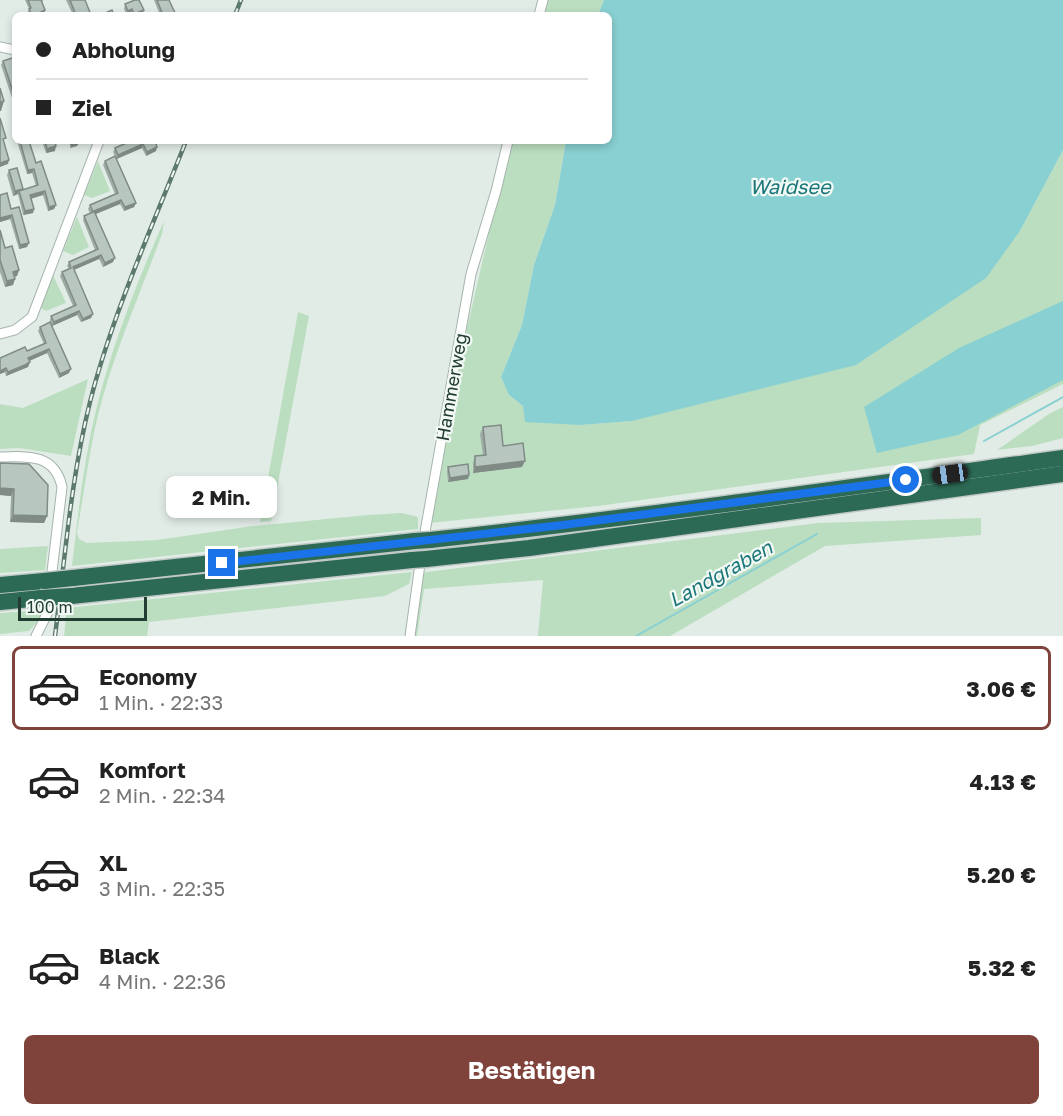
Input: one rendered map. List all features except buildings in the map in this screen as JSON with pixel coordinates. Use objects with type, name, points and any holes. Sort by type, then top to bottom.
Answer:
[{"type":"highway","points":[[0,585],[563,525],[1063,458]]},
{"type":"highway","points":[[0,602],[44,606],[71,596],[529,548],[1063,474]]},
{"type":"street","points":[[0,334],[15,330],[32,317],[98,144]]},
{"type":"street","name":"Hammerweg","points":[[410,636],[428,510],[471,274],[507,144]]},
{"type":"street","points":[[0,457],[30,457],[44,461],[54,469],[61,481],[62,494],[44,606],[36,636]]},
{"type":"green space","points":[[547,0],[604,0],[599,12],[544,12]]},
{"type":"green space","points":[[509,144],[565,144],[555,205],[534,265],[522,325],[501,377],[509,395],[523,406],[580,425],[632,421],[1020,231],[1063,150],[1063,384],[980,425],[974,454],[598,506],[429,523],[458,368]]},
{"type":"green space","points":[[98,161],[110,191],[92,198],[84,195]]},
{"type":"green space","points":[[77,217],[89,247],[73,255],[63,251]]},
{"type":"green space","points":[[164,221],[162,234],[102,400],[77,532],[79,539],[87,543],[157,540],[253,526],[402,513],[418,517],[418,529],[72,566],[86,458],[102,387],[130,302]]},
{"type":"green space","points":[[53,275],[66,303],[46,311],[41,308]]},
{"type":"green space","points":[[298,312],[309,316],[271,521],[260,522]]},
{"type":"green space","points":[[88,379],[71,456],[19,448],[0,449],[0,404],[23,408]]},
{"type":"green space","points":[[1063,407],[1063,438],[1032,446],[997,450],[1049,414]]},
{"type":"green space","points":[[981,518],[981,535],[825,546],[670,636],[538,636],[543,580],[424,589],[417,636],[410,636],[419,573],[818,523]]},
{"type":"green space","points":[[48,546],[45,570],[0,573],[0,549]]},
{"type":"green space","points":[[414,549],[413,553],[72,589],[73,584]]},
{"type":"green space","points":[[412,572],[409,584],[385,596],[149,622],[147,636],[64,636],[67,608]]},
{"type":"green space","points":[[43,610],[38,621],[29,631],[0,634],[0,613]]},
{"type":"water","name":"Waidsee","points":[[604,0],[1063,0],[1063,150],[1020,231],[986,278],[856,365],[632,421],[580,425],[525,422],[523,406],[509,395],[501,377],[522,325],[534,265],[555,205],[565,144],[612,144],[612,12],[599,12]]},
{"type":"water","points":[[1063,301],[1063,380],[958,435],[877,453],[864,407],[959,348]]},
{"type":"waterway","name":"Landgraben","points":[[984,441],[1063,397]]},
{"type":"waterway","name":"Landgraben","points":[[636,636],[817,534]]},
{"type":"railway","points":[[236,12],[241,0]]},
{"type":"railway","points":[[55,636],[73,489],[90,402],[121,303],[185,144]]},
{"type":"route","points":[[222,563],[563,525],[906,480]]}]
